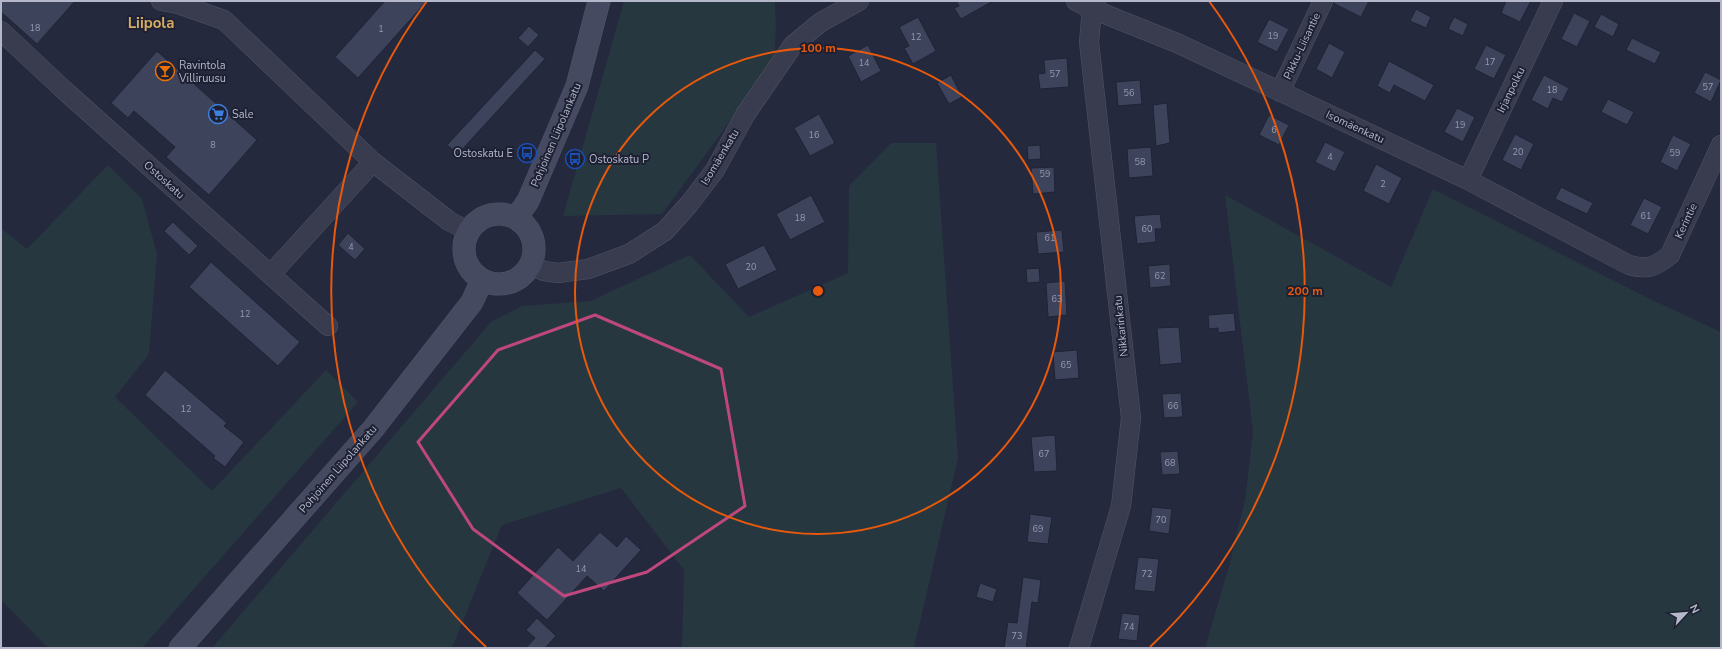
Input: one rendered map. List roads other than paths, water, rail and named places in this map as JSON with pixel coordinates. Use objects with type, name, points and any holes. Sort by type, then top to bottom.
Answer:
[{"type":"street","points":[[161,1],[178,4],[224,20],[373,162],[448,221],[468,231]]},
{"type":"street","name":"Pohjoinen Liipolankatu","points":[[516,218],[528,201],[577,86],[599,1]]},
{"type":"street","name":"Isomäenkatu","points":[[530,265],[544,271],[558,273],[588,270],[628,254],[666,231],[715,170],[745,115],[793,45],[821,22],[860,1]]},
{"type":"street","name":"Pikku-Liisantie","points":[[1280,92],[1323,1]]},
{"type":"street","name":"Irjanpolku","points":[[1468,180],[1553,1]]},
{"type":"street","name":"Isomäenkatu","points":[[1088,4],[1177,42],[1468,180],[1629,265]]},
{"type":"street","name":"Nikkarinkatu","points":[[1079,648],[1121,506],[1131,418],[1089,42],[1088,4]]},
{"type":"street","name":"Ostoskatu","points":[[1,32],[328,326]]},
{"type":"street","name":"Kerintie","points":[[1629,265],[1642,268],[1651,267],[1660,263],[1670,255],[1721,145]]},
{"type":"street","points":[[271,274],[373,162]]},
{"type":"street","points":[[504,214],[516,218],[528,230],[534,249],[530,265],[520,277],[512,281],[500,284],[482,280],[470,270],[465,259],[464,242],[468,231],[477,221],[488,215],[504,214]]},
{"type":"street","name":"Pohjoinen Liipolankatu","points":[[180,648],[373,429],[472,302],[482,280]]},
{"type":"place","name":"Ravintola Villiruusu","points":[[165,71]]},
{"type":"place","name":"Sale","points":[[218,114]]},
{"type":"place","name":"Ostoskatu E","points":[[527,153]]},
{"type":"place","name":"Ostoskatu P","points":[[575,159]]},
{"type":"district","name":"Liipola","points":[[151,23]]}]
